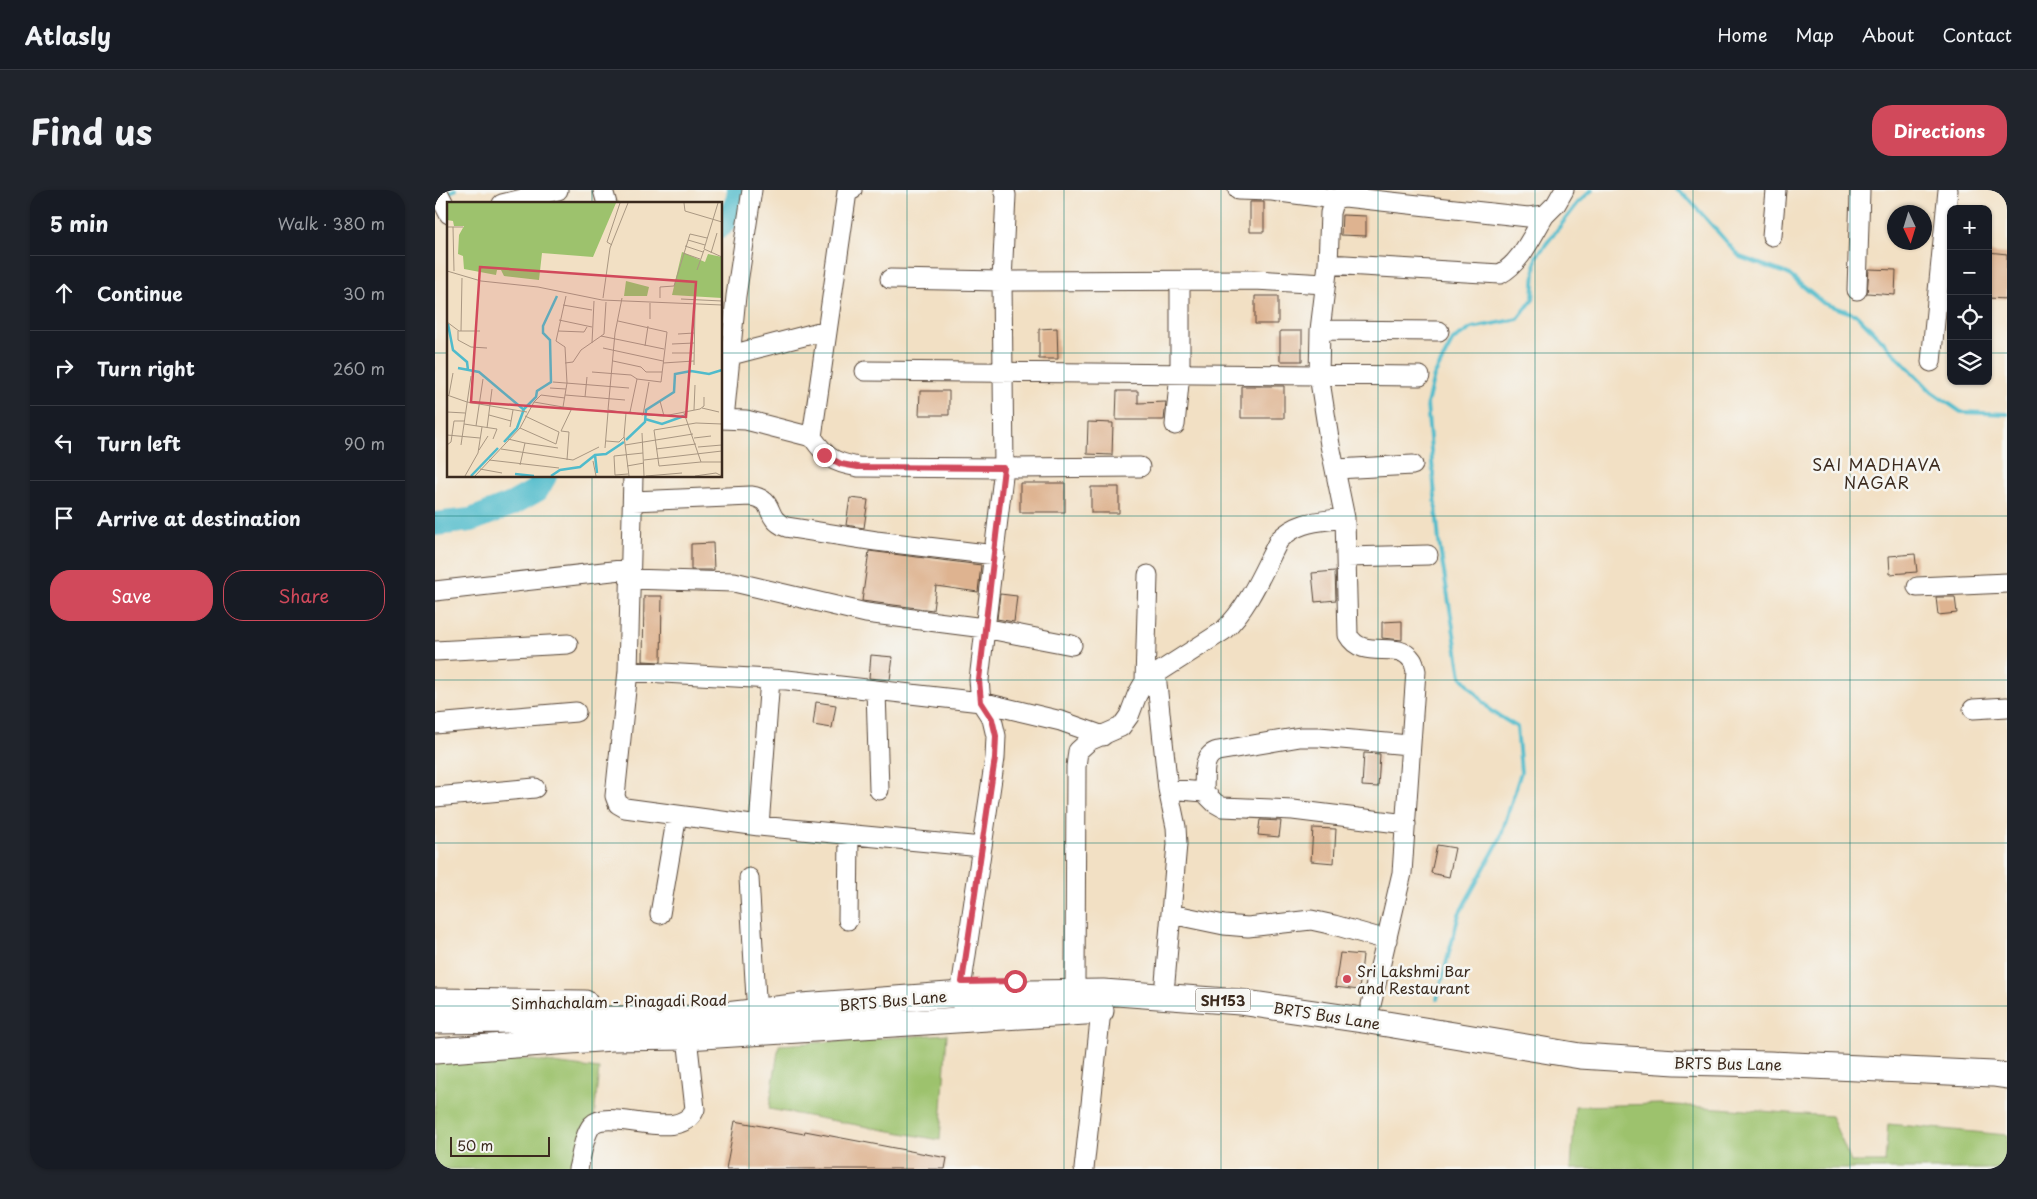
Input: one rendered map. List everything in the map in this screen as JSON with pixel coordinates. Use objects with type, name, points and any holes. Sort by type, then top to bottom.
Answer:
[{"type":"main road","name":"Simhachalam - Pinagadi Road","points":[[435,1051],[612,1038],[687,1037],[869,1026],[962,998],[1075,981],[1165,982],[1266,991],[1371,1005]]},
{"type":"main road","name":"BRTS Bus Lane","points":[[435,1021],[700,1018],[802,1006],[1103,992],[1240,1002],[1580,1056],[1676,1062],[1769,1064],[2007,1076]]},
{"type":"main road","name":"Simhachalam - Pinagadi Road","points":[[435,1001],[677,1003],[756,998],[962,998],[1101,1011]]},
{"type":"street","points":[[437,190],[447,212]]},
{"type":"street","points":[[510,202],[558,190]]},
{"type":"street","points":[[752,190],[736,296],[723,419],[746,420],[812,437]]},
{"type":"street","points":[[843,190],[827,330],[812,437],[824,455],[841,464],[858,467],[1004,468],[1140,466]]},
{"type":"street","points":[[962,998],[995,758],[996,736],[992,719],[981,702],[979,680],[1004,468],[1002,281],[1006,195],[1004,190]]},
{"type":"street","points":[[1238,190],[1272,190],[1334,199],[1345,197],[1528,217],[1545,215]]},
{"type":"street","points":[[1328,264],[1500,274],[1507,270],[1516,260],[1545,215],[1556,204],[1564,190]]},
{"type":"street","points":[[1772,236],[1776,190]]},
{"type":"street","points":[[1857,290],[1860,190]]},
{"type":"street","points":[[1931,362],[1948,190]]},
{"type":"street","points":[[1334,199],[1330,212],[1328,264],[1320,330],[1319,374],[1330,445],[1345,518],[1348,635],[1352,643],[1359,648],[1401,651],[1412,660],[1416,671],[1409,745],[1402,873],[1371,1005]]},
{"type":"street","points":[[435,222],[447,217]]},
{"type":"street","points":[[890,279],[1002,281],[1254,280],[1325,284]]},
{"type":"street","points":[[1175,425],[1180,373],[1180,281]]},
{"type":"street","points":[[731,355],[827,330]]},
{"type":"street","points":[[1320,330],[1439,331]]},
{"type":"street","points":[[865,371],[1420,376]]},
{"type":"street","points":[[1336,469],[1413,465]]},
{"type":"street","points":[[633,478],[628,671],[615,796],[618,804],[625,808],[759,826],[983,847]]},
{"type":"street","points":[[633,501],[760,497],[767,501],[772,517],[777,523],[786,527],[875,541],[995,555]]},
{"type":"street","points":[[1075,981],[1076,757],[1081,747],[1121,728],[1129,716],[1137,695],[1150,677],[1223,631],[1234,622],[1279,540],[1288,532],[1299,525],[1345,518]]},
{"type":"street","points":[[1346,557],[1428,555]]},
{"type":"street","points":[[435,591],[630,574],[734,582],[866,613],[984,628],[1072,645]]},
{"type":"street","points":[[1148,575],[1150,677],[1176,827],[1177,844],[1165,982]]},
{"type":"street","points":[[1917,587],[2007,583]]},
{"type":"street","points":[[435,651],[568,644]]},
{"type":"street","points":[[628,671],[770,679],[981,702],[1061,721],[1103,736]]},
{"type":"street","points":[[759,826],[770,679]]},
{"type":"street","points":[[876,690],[879,790]]},
{"type":"street","points":[[1973,708],[2007,707]]},
{"type":"street","points":[[435,724],[575,712]]},
{"type":"street","points":[[1205,792],[1207,760],[1212,752],[1300,737],[1409,745]]},
{"type":"street","points":[[435,797],[535,788]]},
{"type":"street","points":[[1168,789],[1205,792],[1215,803],[1222,806],[1293,810],[1406,824]]},
{"type":"street","points":[[660,914],[677,815]]},
{"type":"street","points":[[848,920],[849,835]]},
{"type":"street","points":[[749,878],[756,998]]},
{"type":"street","points":[[1171,914],[1224,926],[1248,927],[1311,920],[1387,940]]},
{"type":"street","points":[[1084,1169],[1101,1011]]},
{"type":"street","points":[[577,1169],[588,1132],[593,1124],[603,1120],[669,1125],[683,1122],[691,1117],[695,1109],[687,1037]]},
{"type":"green space","points":[[947,1034],[940,1140],[769,1109],[779,1045]]},
{"type":"green space","points":[[500,1056],[599,1069],[589,1169],[435,1169],[435,1061]]},
{"type":"green space","points":[[1661,1104],[1831,1116],[1851,1162],[1885,1162],[1888,1124],[2007,1135],[2007,1169],[1571,1169],[1575,1106]]},
{"type":"building","points":[[1250,202],[1264,202],[1264,232],[1250,232]]},
{"type":"building","points":[[1342,215],[1366,216],[1366,236],[1341,235]]},
{"type":"building","points":[[1992,252],[2007,254],[2007,299],[1992,298]]},
{"type":"building","points":[[1869,269],[1896,270],[1895,295],[1867,293]]},
{"type":"building","points":[[1255,296],[1278,296],[1278,324],[1255,324]]},
{"type":"building","points":[[1057,328],[1058,359],[1039,359],[1039,329]]},
{"type":"building","points":[[1280,331],[1302,331],[1302,361],[1280,361]]},
{"type":"building","points":[[1241,386],[1284,386],[1284,418],[1241,418]]},
{"type":"building","points":[[920,391],[949,391],[949,415],[919,415]]},
{"type":"building","points":[[1117,391],[1138,391],[1138,403],[1166,402],[1164,420],[1116,420]]},
{"type":"building","points":[[1088,422],[1113,423],[1112,455],[1087,454]]},
{"type":"building","points":[[1020,483],[1065,483],[1065,512],[1020,512]]},
{"type":"building","points":[[1091,487],[1119,487],[1119,513],[1091,513]]},
{"type":"building","points":[[850,498],[868,500],[864,528],[846,525]]},
{"type":"building","points":[[713,543],[714,570],[691,570],[691,544]]},
{"type":"building","points":[[869,551],[981,565],[978,592],[936,586],[933,610],[862,601]]},
{"type":"building","points":[[1915,554],[1917,572],[1890,574],[1889,556]]},
{"type":"building","points":[[1335,571],[1336,600],[1315,602],[1312,573]]},
{"type":"building","points":[[1000,594],[1017,596],[1014,622],[997,619]]},
{"type":"building","points":[[644,596],[662,596],[661,662],[643,661]]},
{"type":"building","points":[[1936,597],[1955,597],[1957,613],[1938,615]]},
{"type":"building","points":[[1402,621],[1402,640],[1382,638],[1382,622]]},
{"type":"building","points":[[871,655],[893,657],[890,680],[869,678]]},
{"type":"building","points":[[816,702],[836,705],[832,728],[813,725]]},
{"type":"building","points":[[1364,753],[1380,754],[1378,787],[1362,786]]},
{"type":"building","points":[[1260,820],[1281,821],[1279,837],[1258,835]]},
{"type":"building","points":[[1313,828],[1336,829],[1334,863],[1311,861]]},
{"type":"building","points":[[1437,845],[1455,848],[1449,877],[1431,873]]},
{"type":"building","points":[[1340,953],[1363,955],[1359,990],[1335,987]]},
{"type":"building","points":[[735,1121],[804,1134],[805,1131],[947,1158],[945,1169],[726,1169]]},
{"type":"waterway","points":[[450,192],[455,190]]},
{"type":"waterway","points":[[723,224],[733,210],[739,190]]},
{"type":"waterway","points":[[1437,999],[1459,914],[1500,839],[1521,772],[1517,727],[1491,711],[1461,676],[1439,542],[1427,404],[1434,376],[1453,340],[1472,328],[1518,319],[1533,299],[1536,257],[1578,203],[1592,190]]},
{"type":"waterway","points":[[1676,190],[1686,196],[1740,257],[1788,274],[1823,303],[1857,315],[1932,392],[1961,412],[2007,414]]},
{"type":"waterway","points":[[435,524],[471,520],[512,504],[537,490],[544,478]]},
{"type":"place","name":"Sri Lakshmi Bar and Restaurant","points":[[1347,979]]},
{"type":"district","name":"SAI MADHAVA NAGAR","points":[[1877,473]]},
{"type":"route","points":[[824,455],[841,464],[858,467],[1004,468],[979,680],[981,702],[992,719],[996,736],[995,758],[962,982],[1015,981]]}]
